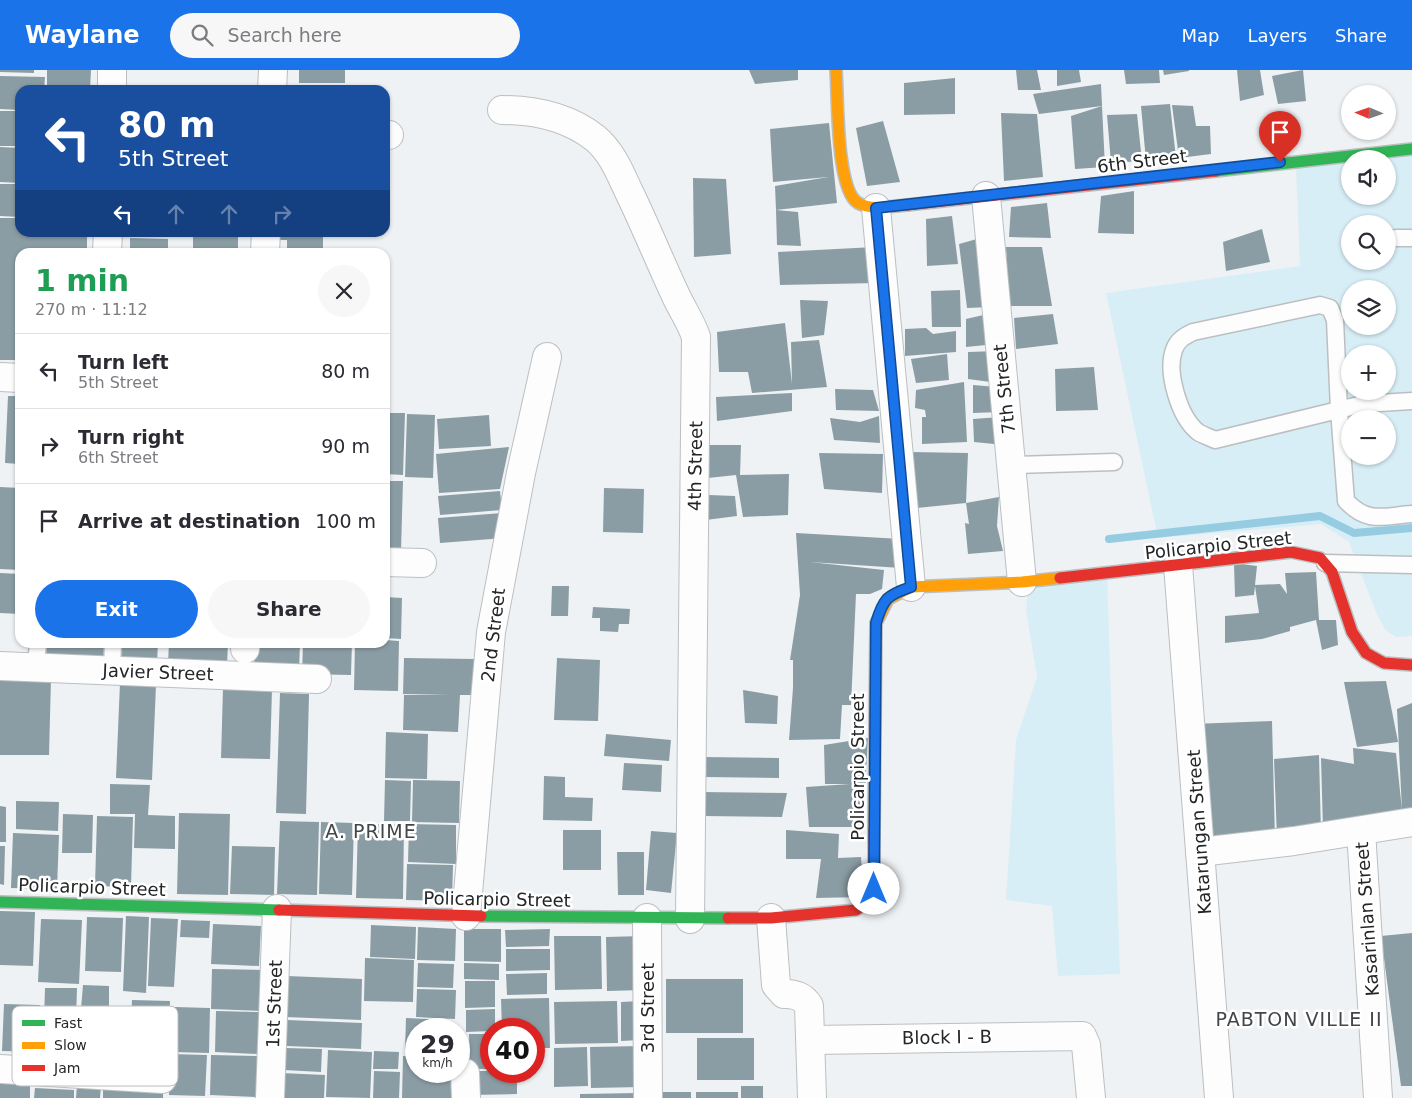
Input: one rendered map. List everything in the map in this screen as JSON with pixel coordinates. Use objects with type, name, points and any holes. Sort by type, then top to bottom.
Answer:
[{"type":"street","points":[[112,70],[112,85]]},
{"type":"street","points":[[272,85],[273,70]]},
{"type":"street","points":[[836,70],[842,176],[847,192],[853,200],[876,208],[911,587]]},
{"type":"street","name":"4th Street","points":[[502,110],[533,111],[552,116],[595,138],[610,153],[656,248],[677,298],[690,320],[696,337],[690,919]]},
{"type":"street","name":"6th Street","points":[[876,208],[1412,149]]},
{"type":"street","name":"7th Street","points":[[986,196],[1022,582]]},
{"type":"street","name":"2nd Street","points":[[466,916],[490,632],[519,482],[547,357]]},
{"type":"street","points":[[0,377],[15,378]]},
{"type":"street","name":"Policarpio Street","points":[[0,902],[466,916],[690,919],[771,918],[856,910],[872,895],[874,889],[876,623],[883,601],[895,592],[911,587],[1022,582],[1292,552],[1312,555],[1325,563]]},
{"type":"street","points":[[390,562],[422,563]]},
{"type":"street","points":[[1325,563],[1337,582],[1352,632],[1366,653],[1384,663],[1412,665]]},
{"type":"street","name":"Katarungan Street","points":[[1178,566],[1219,1098]]},
{"type":"street","name":"Javier Street","points":[[0,666],[37,655],[112,670],[317,678]]},
{"type":"street","points":[[1200,852],[1362,831],[1412,822]]},
{"type":"street","name":"Kasarinlan Street","points":[[1362,831],[1378,1098]]},
{"type":"street","name":"1st Street","points":[[270,1098],[277,909]]},
{"type":"street","name":"3rd Street","points":[[647,918],[648,1098]]},
{"type":"street","points":[[771,918],[776,985],[784,994],[794,994],[805,999],[809,1006],[812,1040],[812,1098]]},
{"type":"street","name":"Block I - B","points":[[812,1040],[1082,1036],[1086,1044],[1091,1098]]},
{"type":"lane","points":[[1412,401],[1363,404],[1338,410],[1215,440],[1198,432],[1186,419],[1178,404],[1172,366],[1174,349],[1182,337],[1193,332],[1320,305],[1330,308],[1335,320],[1338,410],[1346,502],[1356,512],[1370,517],[1412,514]]},
{"type":"lane","points":[[1012,464],[1114,462]]},
{"type":"lane","points":[[1325,563],[1412,565]]},
{"type":"lane","points":[[112,670],[113,648]]},
{"type":"shaded area","points":[[1412,156],[1412,636],[1396,637],[1385,630],[1375,610],[1349,542],[1321,524],[1158,538],[1106,293],[1300,266],[1296,168],[1341,164],[1341,205],[1396,205],[1396,158]]},
{"type":"shaded area","points":[[1107,572],[1120,974],[1058,976],[1052,906],[1006,900],[1016,740],[1037,677],[1026,610],[1029,578]]},
{"type":"building","points":[[0,70],[34,70],[34,73],[0,72]]},
{"type":"building","points":[[47,70],[91,70],[90,85],[47,85]]},
{"type":"building","points":[[299,70],[345,70],[345,83],[299,83]]},
{"type":"building","points":[[749,70],[798,70],[798,80],[755,84]]},
{"type":"building","points":[[1016,70],[1037,70],[1041,90],[1018,90]]},
{"type":"building","points":[[1057,70],[1079,70],[1081,82],[1057,86]]},
{"type":"building","points":[[1124,70],[1159,70],[1160,83],[1126,84]]},
{"type":"building","points":[[1163,70],[1189,70],[1189,71],[1164,75]]},
{"type":"building","points":[[1237,70],[1260,70],[1264,95],[1240,101]]},
{"type":"building","points":[[1303,70],[1306,101],[1278,104],[1272,76]]},
{"type":"building","points":[[0,76],[45,77],[44,85],[15,85],[15,110],[0,109]]},
{"type":"building","points":[[955,78],[955,114],[904,115],[904,83]]},
{"type":"building","points":[[1101,84],[1102,106],[1039,114],[1033,94]]},
{"type":"building","points":[[1170,104],[1176,158],[1146,161],[1141,106]]},
{"type":"building","points":[[1172,105],[1193,106],[1196,126],[1210,126],[1211,154],[1179,158]]},
{"type":"building","points":[[1102,106],[1105,167],[1075,169],[1071,116]]},
{"type":"building","points":[[0,111],[15,111],[15,146],[0,146]]},
{"type":"building","points":[[1001,113],[1037,114],[1043,177],[1004,181]]},
{"type":"building","points":[[1137,114],[1142,161],[1111,163],[1107,115]]},
{"type":"building","points":[[883,121],[900,182],[867,186],[856,128]]},
{"type":"building","points":[[829,123],[837,203],[776,210],[775,186],[828,177],[773,182],[770,129]]},
{"type":"building","points":[[0,147],[15,148],[15,183],[0,182]]},
{"type":"building","points":[[693,178],[726,179],[731,254],[694,257]]},
{"type":"building","points":[[0,184],[15,184],[15,217],[0,216]]},
{"type":"building","points":[[1134,191],[1134,234],[1098,233],[1101,196]]},
{"type":"building","points":[[1047,203],[1051,238],[1009,237],[1011,207]]},
{"type":"building","points":[[776,210],[798,212],[801,246],[777,245]]},
{"type":"building","points":[[952,216],[958,264],[927,266],[926,219]]},
{"type":"building","points":[[0,218],[15,218],[15,237],[87,237],[87,248],[15,248],[15,360],[0,360]]},
{"type":"building","points":[[1262,229],[1270,262],[1226,271],[1223,242]]},
{"type":"building","points":[[193,237],[238,237],[238,248],[193,248]]},
{"type":"building","points":[[280,237],[323,237],[323,248],[287,248],[287,240],[280,240]]},
{"type":"building","points":[[984,237],[992,307],[967,308],[959,244]]},
{"type":"building","points":[[130,238],[168,239],[168,248],[130,248]]},
{"type":"building","points":[[875,247],[877,283],[780,285],[778,252]]},
{"type":"building","points":[[1006,247],[1042,247],[1052,306],[1009,306]]},
{"type":"building","points":[[960,290],[961,327],[932,327],[931,291]]},
{"type":"building","points":[[800,300],[828,301],[824,335],[802,338]]},
{"type":"building","points":[[992,313],[996,344],[966,347],[966,319]]},
{"type":"building","points":[[1053,314],[1058,344],[1016,349],[1014,318]]},
{"type":"building","points":[[785,323],[792,384],[791,342],[819,340],[827,387],[752,393],[748,372],[719,372],[717,332]]},
{"type":"building","points":[[926,328],[933,334],[956,331],[956,352],[905,356],[905,329]]},
{"type":"building","points":[[996,351],[998,383],[968,379],[968,352]]},
{"type":"building","points":[[947,354],[949,380],[916,383],[911,359]]},
{"type":"building","points":[[1094,367],[1098,410],[1056,411],[1055,369]]},
{"type":"building","points":[[964,382],[967,442],[922,444],[922,417],[926,417],[925,410],[915,408],[916,390]]},
{"type":"building","points":[[973,385],[997,387],[1000,412],[973,413]]},
{"type":"building","points":[[835,389],[873,390],[879,411],[836,410]]},
{"type":"building","points":[[792,393],[792,411],[717,421],[716,397]]},
{"type":"building","points":[[8,396],[15,396],[15,464],[5,463]]},
{"type":"building","points":[[390,413],[405,413],[403,475],[390,474]]},
{"type":"building","points":[[407,414],[435,415],[433,478],[405,477]]},
{"type":"building","points":[[489,415],[491,446],[439,449],[437,419]]},
{"type":"building","points":[[879,416],[880,443],[834,440],[830,418],[860,422]]},
{"type":"building","points":[[1000,417],[1004,445],[974,442],[973,419]]},
{"type":"building","points":[[707,445],[741,445],[740,475],[789,474],[788,515],[743,517],[736,475],[708,478]]},
{"type":"building","points":[[509,447],[500,489],[439,493],[436,454]]},
{"type":"building","points":[[911,452],[968,453],[966,503],[917,508]]},
{"type":"building","points":[[819,453],[883,454],[882,493],[824,489]]},
{"type":"building","points":[[390,481],[403,481],[401,551],[390,550]]},
{"type":"building","points":[[0,487],[15,488],[15,570],[0,569]]},
{"type":"building","points":[[604,488],[644,489],[643,533],[603,532]]},
{"type":"building","points":[[500,491],[502,510],[440,515],[438,496]]},
{"type":"building","points":[[709,495],[735,496],[737,516],[706,520]]},
{"type":"building","points":[[999,497],[997,526],[1003,551],[968,554],[965,523],[969,524],[966,503]]},
{"type":"building","points":[[502,513],[504,538],[440,543],[438,518]]},
{"type":"building","points":[[796,533],[901,539],[901,568],[810,562],[884,570],[882,589],[870,594],[856,594],[851,705],[842,705],[840,739],[789,740],[793,688],[793,660],[790,660],[800,595]]},
{"type":"building","points":[[1234,563],[1257,566],[1255,585],[1280,584],[1287,594],[1285,573],[1316,572],[1319,620],[1336,620],[1338,645],[1322,650],[1316,620],[1290,627],[1290,631],[1262,639],[1225,643],[1225,616],[1259,613],[1255,586],[1254,595],[1235,597]]},
{"type":"building","points":[[0,573],[15,574],[15,614],[0,613]]},
{"type":"building","points":[[552,586],[569,586],[568,616],[551,616]]},
{"type":"building","points":[[390,597],[402,598],[401,639],[390,638]]},
{"type":"building","points":[[593,607],[630,609],[629,624],[619,624],[618,632],[600,631],[600,618],[592,618]]},
{"type":"building","points":[[390,640],[399,641],[398,691],[354,690],[355,648],[390,648]]},
{"type":"building","points":[[44,648],[107,648],[106,662],[44,659]]},
{"type":"building","points":[[119,648],[158,648],[157,664],[118,663]]},
{"type":"building","points":[[169,648],[228,648],[227,666],[168,664]]},
{"type":"building","points":[[255,648],[300,648],[299,672],[254,670]]},
{"type":"building","points":[[303,648],[352,648],[351,675],[302,674]]},
{"type":"building","points":[[404,658],[475,659],[474,695],[460,695],[458,732],[403,730],[404,695],[449,695],[403,694]]},
{"type":"building","points":[[557,658],[600,660],[598,721],[554,720]]},
{"type":"building","points":[[0,678],[51,679],[49,755],[0,755]]},
{"type":"building","points":[[1386,681],[1398,742],[1357,747],[1344,682]]},
{"type":"building","points":[[120,683],[156,685],[152,780],[116,778]]},
{"type":"building","points":[[223,688],[272,689],[270,759],[221,758]]},
{"type":"building","points":[[743,690],[778,696],[777,724],[745,723]]},
{"type":"building","points":[[280,693],[309,694],[306,814],[276,813]]},
{"type":"building","points":[[1412,703],[1412,816],[1323,829],[1321,758],[1354,764],[1353,748],[1396,753],[1402,810],[1397,709]]},
{"type":"building","points":[[1272,721],[1275,839],[1211,844],[1192,724]]},
{"type":"building","points":[[386,732],[428,734],[427,779],[385,778]]},
{"type":"building","points":[[606,734],[671,740],[669,761],[604,756]]},
{"type":"building","points":[[868,738],[863,827],[809,827],[806,787],[850,784],[825,784],[824,745]]},
{"type":"building","points":[[1319,755],[1321,833],[1277,838],[1274,759]]},
{"type":"building","points":[[703,757],[779,758],[779,778],[705,777]]},
{"type":"building","points":[[624,763],[662,765],[661,792],[622,790]]},
{"type":"building","points":[[544,776],[565,777],[565,797],[593,798],[592,821],[543,820]]},
{"type":"building","points":[[385,780],[411,781],[410,821],[384,821]]},
{"type":"building","points":[[413,780],[460,781],[459,823],[412,822]]},
{"type":"building","points":[[110,784],[150,785],[148,815],[175,816],[175,849],[134,848],[135,814],[110,814]]},
{"type":"building","points":[[701,792],[787,793],[782,817],[703,816]]},
{"type":"building","points":[[16,801],[59,802],[58,831],[16,829]]},
{"type":"building","points":[[0,806],[6,807],[6,842],[0,842]]},
{"type":"building","points":[[179,813],[230,814],[228,895],[177,894]]},
{"type":"building","points":[[63,814],[93,815],[92,853],[62,853]]},
{"type":"building","points":[[97,816],[133,817],[131,887],[95,886]]},
{"type":"building","points":[[280,821],[319,822],[317,895],[277,894]]},
{"type":"building","points":[[321,822],[354,823],[352,895],[319,894]]},
{"type":"building","points":[[358,824],[404,825],[403,899],[356,898]]},
{"type":"building","points":[[409,824],[456,825],[456,864],[408,862]]},
{"type":"building","points":[[563,830],[601,830],[601,870],[563,870]]},
{"type":"building","points":[[786,830],[839,834],[838,858],[861,857],[864,897],[816,898],[821,859],[786,859]]},
{"type":"building","points":[[651,831],[677,833],[671,893],[646,890]]},
{"type":"building","points":[[13,833],[59,835],[57,889],[11,888]]},
{"type":"building","points":[[0,846],[5,846],[4,885],[0,884]]},
{"type":"building","points":[[232,846],[275,847],[274,895],[230,894]]},
{"type":"building","points":[[617,852],[644,852],[644,895],[618,895]]},
{"type":"building","points":[[407,864],[453,865],[452,901],[406,900]]},
{"type":"building","points":[[0,911],[35,912],[33,966],[0,965]]},
{"type":"building","points":[[126,916],[149,917],[146,993],[123,991]]},
{"type":"building","points":[[87,917],[123,918],[121,972],[85,971]]},
{"type":"building","points":[[151,918],[178,919],[174,987],[148,986]]},
{"type":"building","points":[[41,919],[82,920],[79,984],[38,982]]},
{"type":"building","points":[[181,920],[210,921],[209,938],[180,937]]},
{"type":"building","points":[[213,924],[261,926],[259,966],[211,964]]},
{"type":"building","points":[[371,925],[416,927],[415,959],[370,957]]},
{"type":"building","points":[[418,927],[456,929],[455,961],[417,960]]},
{"type":"building","points":[[464,929],[501,929],[501,962],[464,961]]},
{"type":"building","points":[[550,929],[549,946],[506,947],[505,930]]},
{"type":"building","points":[[1412,933],[1412,1086],[1401,1086],[1381,936]]},
{"type":"building","points":[[554,936],[601,936],[602,989],[555,990]]},
{"type":"building","points":[[643,936],[644,990],[607,991],[606,937]]},
{"type":"building","points":[[506,949],[550,949],[550,970],[506,971]]},
{"type":"building","points":[[365,958],[414,960],[413,1002],[364,1001]]},
{"type":"building","points":[[418,963],[454,964],[453,988],[417,987]]},
{"type":"building","points":[[464,963],[499,964],[499,980],[464,979]]},
{"type":"building","points":[[212,969],[263,970],[262,1011],[211,1009]]},
{"type":"building","points":[[547,973],[547,994],[507,995],[506,974]]},
{"type":"building","points":[[287,976],[362,979],[361,1020],[285,1017]]},
{"type":"building","points":[[666,979],[743,979],[743,1033],[666,1033]]},
{"type":"building","points":[[465,981],[495,981],[495,1007],[465,1008]]},
{"type":"building","points":[[83,985],[109,986],[109,1006],[81,1006]]},
{"type":"building","points":[[45,988],[77,988],[76,1006],[44,1006]]},
{"type":"building","points":[[417,989],[456,990],[455,1018],[416,1017]]},
{"type":"building","points":[[549,998],[550,1048],[545,1048],[545,1018],[502,1018],[501,999]]},
{"type":"building","points":[[132,1000],[170,1001],[170,1006],[132,1006]]},
{"type":"building","points":[[617,1001],[618,1043],[555,1044],[554,1002]]},
{"type":"building","points":[[640,1001],[640,1040],[621,1041],[621,1002]]},
{"type":"building","points":[[4,1004],[40,1005],[12,1006],[12,1051],[2,1051]]},
{"type":"building","points":[[178,1007],[210,1008],[209,1053],[178,1052]]},
{"type":"building","points":[[495,1009],[495,1018],[480,1018],[480,1031],[470,1032],[470,1018],[466,1018],[466,1010]]},
{"type":"building","points":[[216,1011],[259,1012],[258,1054],[215,1052]]},
{"type":"building","points":[[287,1020],[362,1023],[361,1049],[287,1046]]},
{"type":"building","points":[[470,1034],[480,1034],[480,1069],[470,1069]]},
{"type":"building","points":[[697,1038],[754,1038],[754,1080],[697,1080]]},
{"type":"building","points":[[641,1046],[641,1087],[591,1088],[590,1047]]},
{"type":"building","points":[[587,1047],[588,1086],[554,1087],[554,1048]]},
{"type":"building","points":[[285,1048],[322,1049],[321,1072],[284,1070]]},
{"type":"building","points":[[328,1050],[372,1052],[370,1098],[326,1097]]},
{"type":"building","points":[[374,1051],[399,1052],[398,1069],[373,1069]]},
{"type":"building","points":[[178,1054],[207,1055],[205,1096],[169,1095],[169,1086],[178,1086]]},
{"type":"building","points":[[211,1055],[258,1056],[257,1097],[210,1095]]},
{"type":"building","points":[[403,1056],[405,1056],[405,1083],[452,1083],[451,1098],[402,1098]]},
{"type":"building","points":[[374,1071],[400,1072],[399,1098],[373,1098]]},
{"type":"building","points":[[470,1071],[480,1071],[480,1083],[517,1083],[517,1094],[471,1095]]},
{"type":"building","points":[[281,1073],[325,1075],[324,1098],[280,1098]]},
{"type":"building","points":[[0,1080],[12,1080],[12,1086],[30,1086],[30,1098],[0,1098]]},
{"type":"building","points":[[77,1086],[101,1086],[100,1098],[76,1098]]},
{"type":"building","points":[[103,1086],[163,1086],[163,1098],[103,1098]]},
{"type":"building","points":[[741,1086],[763,1086],[763,1098],[741,1098]]},
{"type":"building","points":[[35,1088],[74,1090],[74,1098],[34,1098]]},
{"type":"building","points":[[663,1092],[691,1092],[691,1098],[663,1098]]},
{"type":"building","points":[[696,1092],[738,1092],[738,1098],[696,1098]]},
{"type":"building","points":[[638,1093],[638,1098],[580,1098],[580,1094]]},
{"type":"waterway","points":[[1109,539],[1320,516],[1354,533],[1412,528]]},
{"type":"traffic: fast","points":[[1216,171],[1412,149]]},
{"type":"traffic: fast","points":[[0,902],[279,910]]},
{"type":"traffic: fast","points":[[481,916],[728,918]]},
{"type":"traffic: slow","points":[[836,70],[839,142],[846,181],[851,195],[858,203],[870,207],[907,205]]},
{"type":"traffic: slow","points":[[874,830],[876,623],[888,599],[911,587],[1022,582],[1060,578]]},
{"type":"traffic: jam","points":[[907,205],[1216,171]]},
{"type":"traffic: jam","points":[[1060,578],[1291,552],[1320,558],[1332,572],[1352,632],[1366,653],[1384,663],[1412,665]]},
{"type":"traffic: jam","points":[[728,918],[771,918],[856,910],[869,901],[874,889],[874,830]]},
{"type":"traffic: jam","points":[[279,910],[481,916]]},
{"type":"district","name":"A. PRIME","points":[[371,831]]},
{"type":"district","name":"PABTON VILLE II","points":[[1299,1019]]},
{"type":"route","points":[[874,889],[876,623],[883,601],[895,592],[911,587],[876,208],[1280,162]]}]
